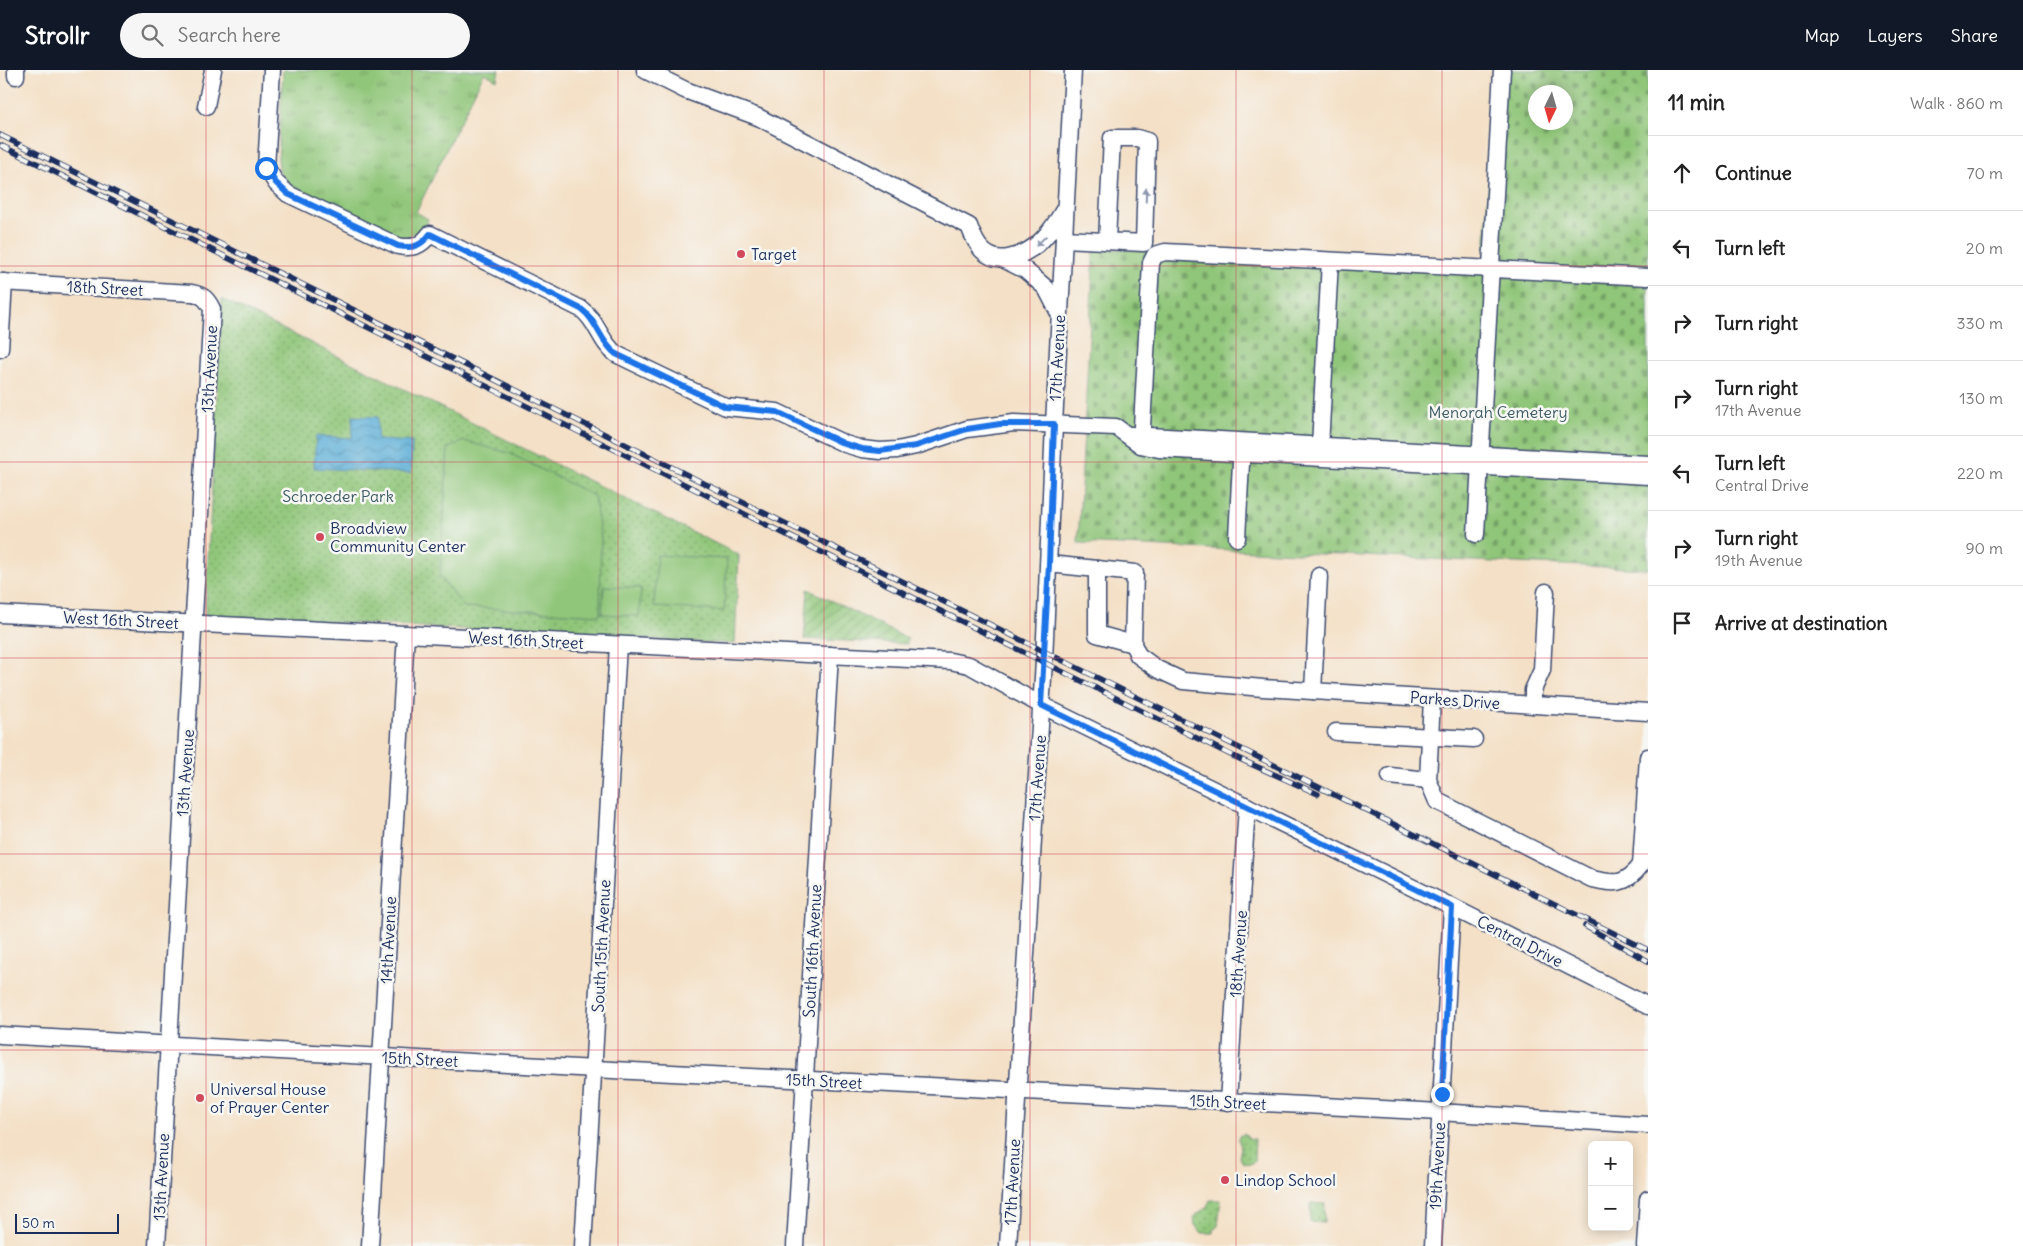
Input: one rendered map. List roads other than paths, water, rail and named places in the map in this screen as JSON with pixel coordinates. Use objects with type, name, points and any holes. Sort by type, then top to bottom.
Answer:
[{"type":"street","points":[[206,106],[214,70]]},
{"type":"street","points":[[272,70],[266,168],[276,183],[288,194],[398,246],[407,248],[417,246],[424,242],[430,234],[581,309],[590,318],[605,343],[616,354],[726,407],[777,412],[845,444],[880,451],[916,446],[967,429],[1000,424],[1054,424],[1112,427],[1120,429],[1159,449],[1320,446],[1648,476]]},
{"type":"street","points":[[645,70],[685,90],[758,117],[969,226],[983,251],[1025,270],[1046,288],[1060,315]]},
{"type":"street","name":"17th Avenue","points":[[1008,1246],[1049,564],[1054,424],[1073,70]]},
{"type":"street","points":[[1476,534],[1502,70]]},
{"type":"street","points":[[1064,239],[1144,243],[1147,141],[1137,138],[1112,138],[1106,241]]},
{"type":"street","points":[[1003,259],[1022,254],[1039,244],[1066,206]]},
{"type":"street","points":[[1137,439],[1151,264],[1155,255],[1165,252],[1648,277]]},
{"type":"street","points":[[1320,446],[1330,260]]},
{"type":"street","points":[[0,349],[2,282]]},
{"type":"street","name":"18th Street","points":[[2,282],[192,293],[201,295],[208,301]]},
{"type":"street","name":"13th Avenue","points":[[158,1246],[212,318],[212,309],[208,301]]},
{"type":"street","points":[[1242,448],[1480,461],[1648,464]]},
{"type":"street","points":[[1236,538],[1242,448]]},
{"type":"street","points":[[1049,564],[1097,569],[1135,573],[1133,644],[1097,634],[1097,569]]},
{"type":"street","points":[[1313,691],[1319,576]]},
{"type":"street","points":[[1533,705],[1533,690],[1542,670],[1546,592]]},
{"type":"street","name":"West 16th Street","points":[[0,614],[950,661],[969,665],[1041,705]]},
{"type":"street","name":"14th Avenue","points":[[370,1246],[406,634]]},
{"type":"street","name":"Parkes Drive","points":[[1133,644],[1138,655],[1144,660],[1183,681],[1263,688],[1648,712]]},
{"type":"street","name":"South 15th Avenue","points":[[583,1246],[618,645]]},
{"type":"street","name":"South 16th Avenue","points":[[795,1246],[830,655]]},
{"type":"street","points":[[1432,699],[1428,780],[1437,801],[1592,879],[1613,884],[1632,876],[1641,865],[1648,756]]},
{"type":"street","name":"Central Drive","points":[[1041,705],[1452,907],[1648,1006]]},
{"type":"street","points":[[1336,732],[1474,739]]},
{"type":"street","points":[[1390,776],[1428,780]]},
{"type":"street","name":"18th Avenue","points":[[1228,1102],[1247,806]]},
{"type":"street","name":"19th Avenue","points":[[1433,1246],[1452,907]]},
{"type":"street","name":"15th Street","points":[[0,1035],[594,1069],[1648,1125]]},
{"type":"street","points":[[1645,1246],[1648,1199]]},
{"type":"water","points":[[353,416],[378,417],[377,440],[412,442],[411,473],[314,468],[316,436],[352,438]]},
{"type":"railway","points":[[0,135],[1648,950]]},
{"type":"railway","points":[[0,145],[1233,756],[1318,794]]},
{"type":"railway","points":[[1585,926],[1648,961]]},
{"type":"place","name":"Target","points":[[741,254]]},
{"type":"place","name":"Broadview Community Center","points":[[320,537]]},
{"type":"place","name":"Universal House of Prayer Center","points":[[200,1098]]},
{"type":"place","name":"Lindop School","points":[[1225,1180]]},
{"type":"park label","name":"Menorah Cemetery","points":[[1498,412]]},
{"type":"park label","name":"Schroeder Park","points":[[338,496]]}]
